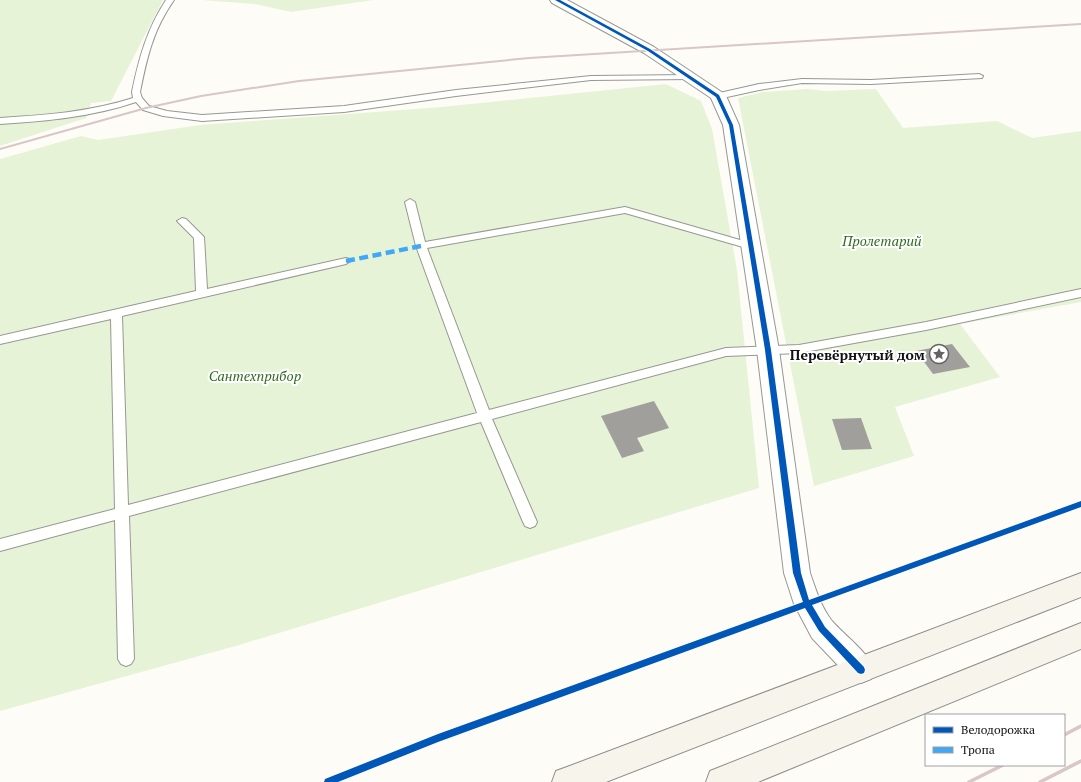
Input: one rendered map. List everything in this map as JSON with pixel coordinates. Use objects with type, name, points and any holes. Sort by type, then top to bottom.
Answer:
[{"type":"main road","points":[[567,782],[1081,585]]},
{"type":"main road","points":[[721,782],[1081,636]]},
{"type":"street","points":[[557,0],[648,50],[718,96],[731,125],[768,350],[797,573],[807,604],[822,629],[861,670]]},
{"type":"lane","points":[[170,0],[157,19],[148,43],[136,92],[138,99],[146,108],[166,114],[202,118],[344,109],[456,93],[591,78],[691,77]]},
{"type":"lane","points":[[718,96],[759,87],[802,82],[871,82],[978,76]]},
{"type":"lane","points":[[0,122],[94,112],[111,109],[138,99]]},
{"type":"lane","points":[[410,202],[421,246],[485,417],[530,522]]},
{"type":"lane","points":[[421,246],[625,210],[750,246]]},
{"type":"lane","points":[[182,221],[199,237],[202,294]]},
{"type":"lane","points":[[0,340],[346,261]]},
{"type":"lane","points":[[0,545],[726,352],[799,349],[926,326],[1081,294]]},
{"type":"lane","points":[[116,313],[126,658]]},
{"type":"green space","points":[[0,0],[163,0],[111,101],[91,103],[86,118],[0,146]]},
{"type":"green space","points":[[202,0],[373,0],[291,12],[255,4]]},
{"type":"green space","name":"Сантехприбор","points":[[666,84],[701,101],[712,129],[737,270],[759,488],[239,645],[0,711],[0,159],[81,136],[98,140],[200,125],[442,107]]},
{"type":"green space","name":"Пролетарий","points":[[808,89],[826,91],[876,89],[903,128],[997,121],[1032,138],[1081,131],[1081,302],[960,324],[1000,377],[895,407],[914,456],[814,486],[738,98],[763,92]]},
{"type":"building","points":[[952,344],[970,367],[933,374],[916,351]]},
{"type":"building","points":[[654,401],[669,428],[637,438],[644,451],[622,458],[601,416]]},
{"type":"building","points":[[861,418],[872,449],[842,450],[832,419]]},
{"type":"railway","points":[[0,149],[146,108],[201,96],[299,81],[529,58],[1081,24]]},
{"type":"railway","points":[[1065,734],[1081,726]]},
{"type":"railway","points":[[1040,782],[1081,761]]},
{"type":"railway","points":[[969,782],[1001,766]]},
{"type":"marked path","points":[[346,261],[421,246]]},
{"type":"cycle path","points":[[557,0],[649,50],[718,96],[731,125],[768,350],[797,573],[807,604],[822,629],[861,670]]},
{"type":"cycle path","points":[[328,782],[438,738],[1081,504]]},
{"type":"place","name":"Перевёрнутый дом","points":[[939,354]]}]
